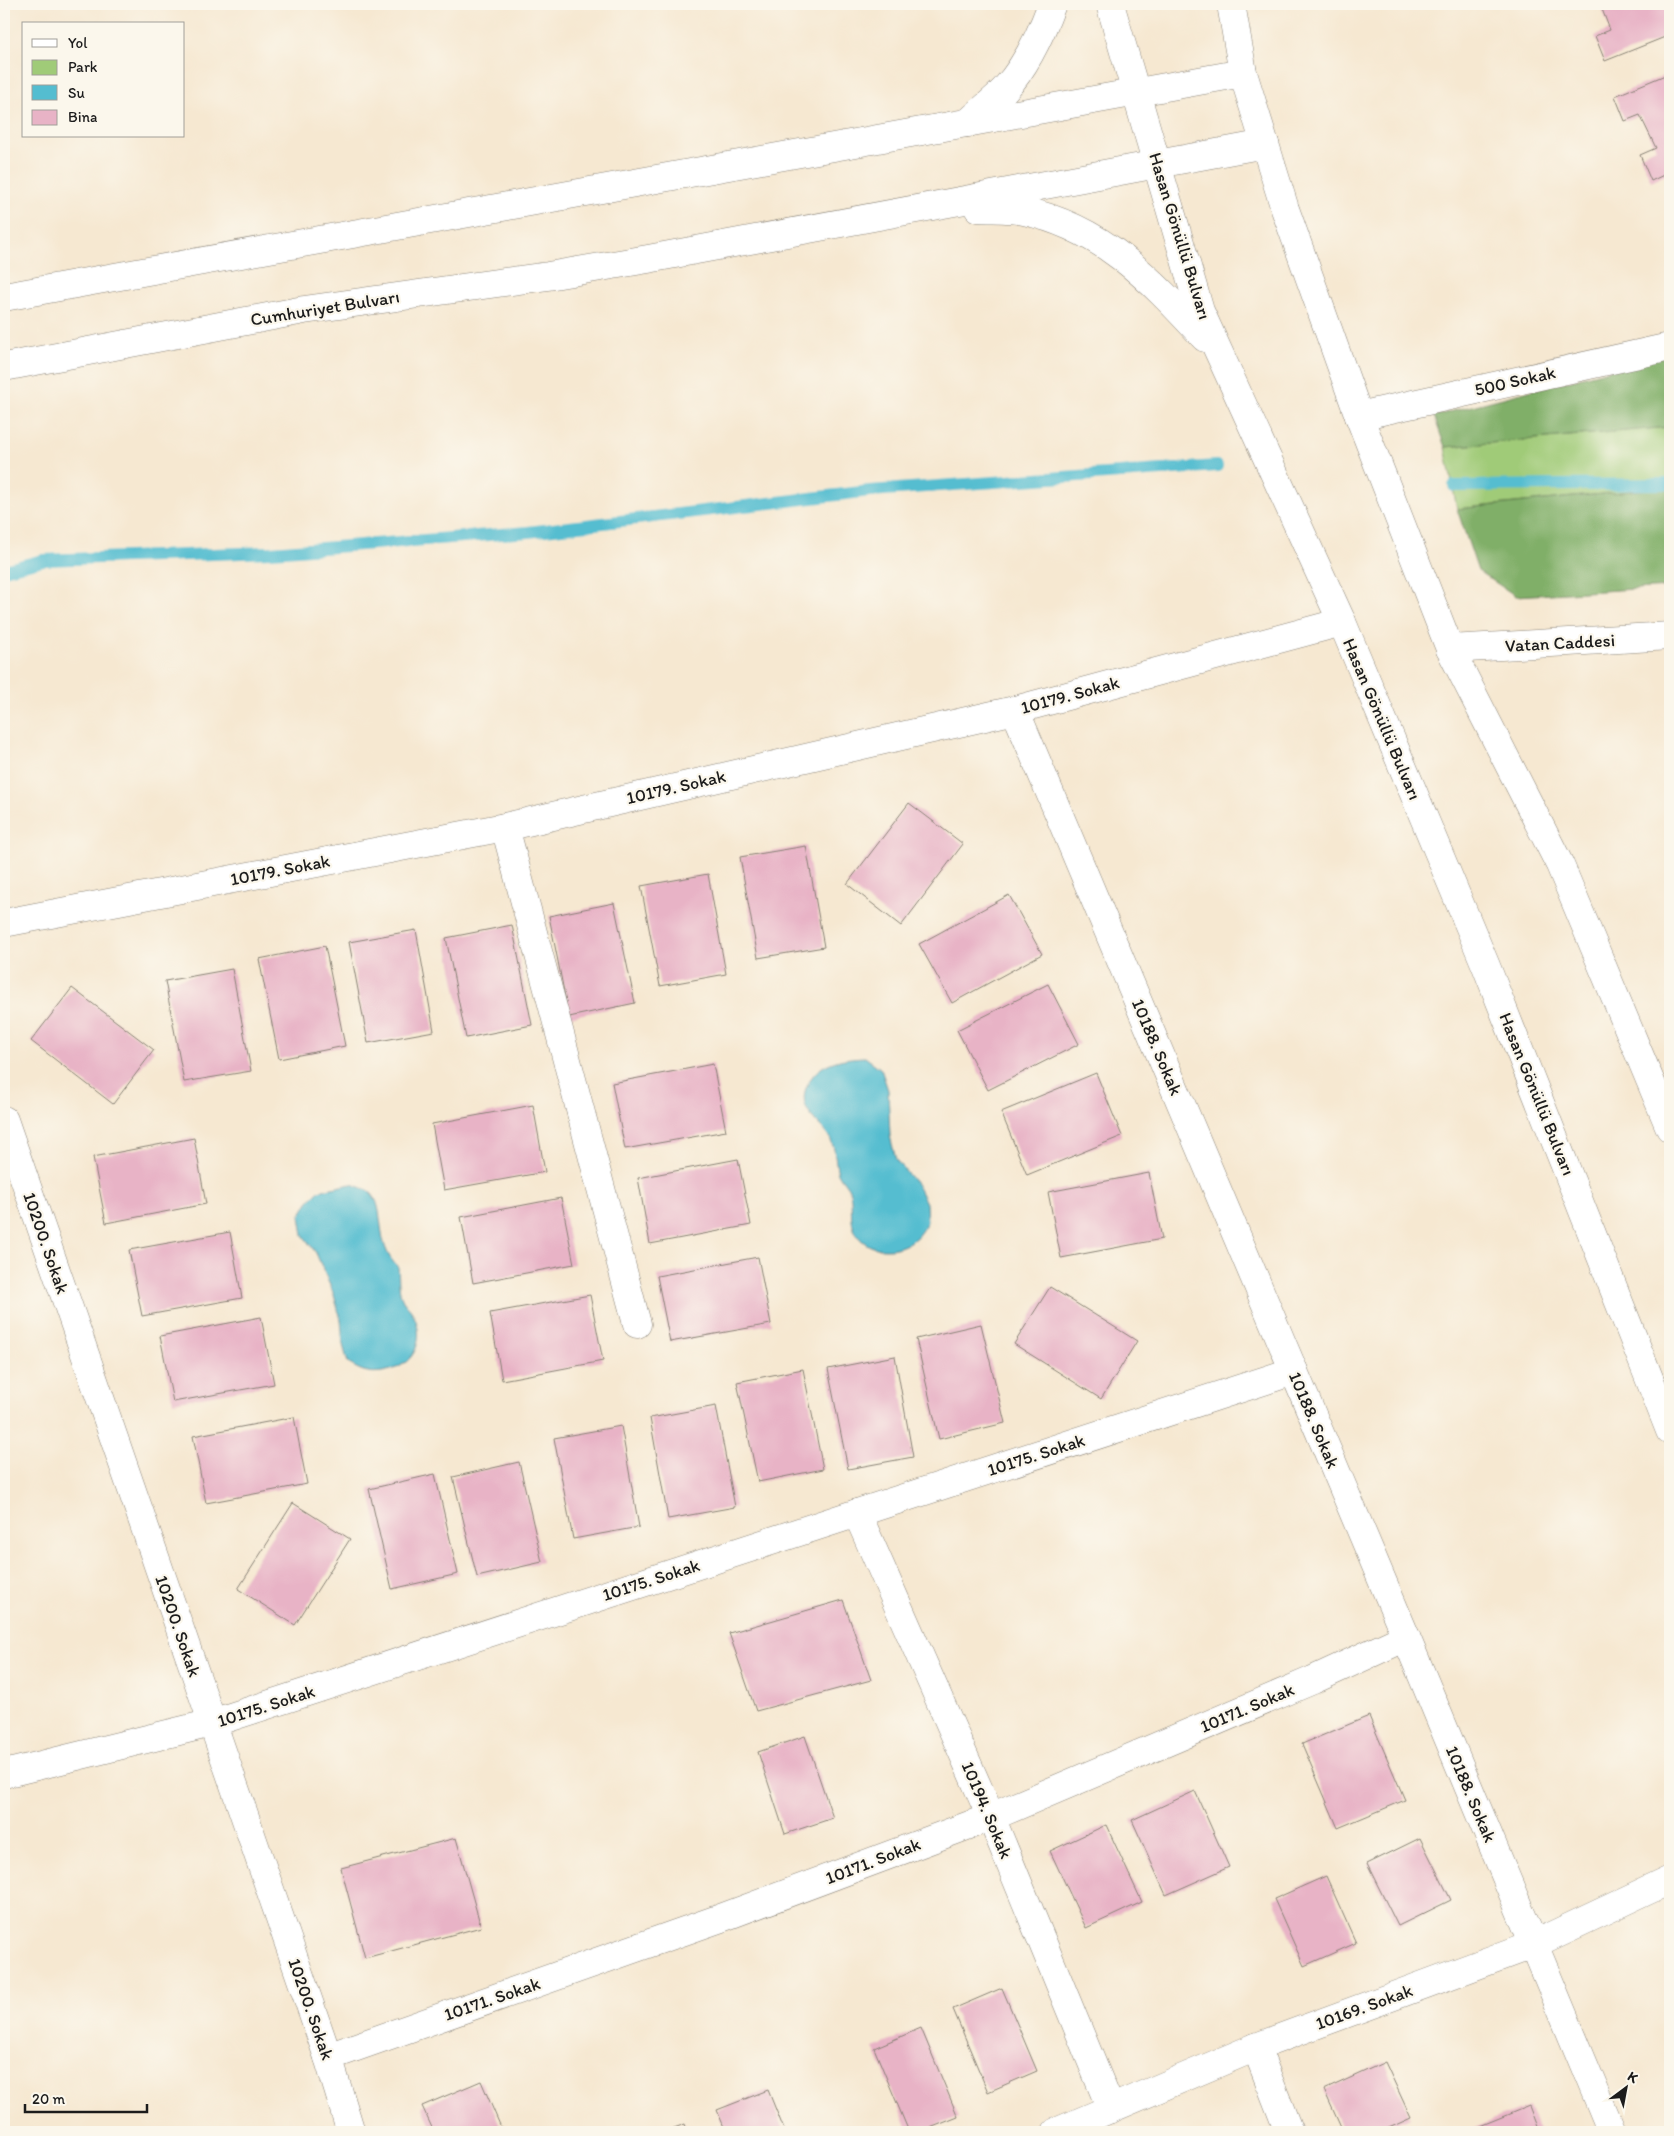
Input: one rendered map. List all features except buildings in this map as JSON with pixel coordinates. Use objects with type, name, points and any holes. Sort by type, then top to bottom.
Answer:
[{"type":"street","points":[[968,123],[1006,88],[1027,59],[1052,4]]},
{"type":"street","name":"Hasan Gönüllü Bulvarı","points":[[1110,4],[1200,311],[1342,622],[1486,966],[1670,1431]]},
{"type":"street","points":[[1232,4],[1243,73],[1285,209],[1359,416],[1450,649],[1560,865],[1670,1128]]},
{"type":"street","points":[[4,297],[1243,73]]},
{"type":"street","points":[[932,206],[1265,144]]},
{"type":"street","points":[[932,206],[1022,210],[1066,224],[1108,246],[1152,282],[1220,354]]},
{"type":"street","name":"Cumhuriyet Bulvarı","points":[[4,367],[304,310],[548,276],[932,206]]},
{"type":"street","name":"500 Sokak","points":[[1359,416],[1670,347]]},
{"type":"street","name":"10179. Sokak","points":[[4,923],[506,827],[1014,710],[1342,622]]},
{"type":"street","name":"Vatan Caddesi","points":[[1450,649],[1670,636]]},
{"type":"street","name":"10188. Sokak","points":[[1014,710],[1406,1637],[1612,2132]]},
{"type":"street","points":[[506,827],[637,1324]]},
{"type":"street","name":"10200. Sokak","points":[[4,1120],[328,2057],[352,2132]]},
{"type":"street","name":"10175. Sokak","points":[[4,1774],[212,1723],[1294,1372]]},
{"type":"street","name":"10194. Sokak","points":[[857,1513],[991,1817],[1111,2110]]},
{"type":"street","name":"10171. Sokak","points":[[328,2057],[721,1918],[991,1817],[1313,1680],[1406,1637]]},
{"type":"street","name":"10169. Sokak","points":[[1056,2132],[1256,2047],[1534,1944],[1670,1880]]},
{"type":"street","points":[[1256,2047],[1289,2132]]},
{"type":"green space","points":[[1670,354],[1670,427],[1445,447],[1434,416]]},
{"type":"green space","points":[[1670,427],[1670,487],[1457,509],[1445,447]]},
{"type":"green space","points":[[1670,487],[1670,587],[1516,596],[1478,571],[1457,509]]},
{"type":"water","points":[[865,1057],[881,1069],[888,1090],[890,1136],[896,1160],[917,1185],[926,1203],[927,1222],[919,1234],[906,1244],[891,1249],[883,1249],[867,1244],[856,1233],[852,1219],[850,1192],[838,1173],[832,1143],[829,1136],[808,1112],[805,1105],[806,1088],[816,1072],[838,1060]]},
{"type":"water","points":[[351,1184],[370,1192],[375,1199],[385,1248],[390,1258],[398,1267],[401,1297],[413,1314],[417,1325],[418,1341],[412,1356],[399,1367],[385,1372],[368,1372],[348,1363],[343,1345],[341,1320],[334,1295],[316,1253],[303,1235],[300,1216],[308,1202],[318,1191]]},
{"type":"waterway","points":[[4,570],[43,560],[271,552],[528,532],[870,491],[1217,466]]},
{"type":"waterway","points":[[1454,486],[1670,484]]}]
